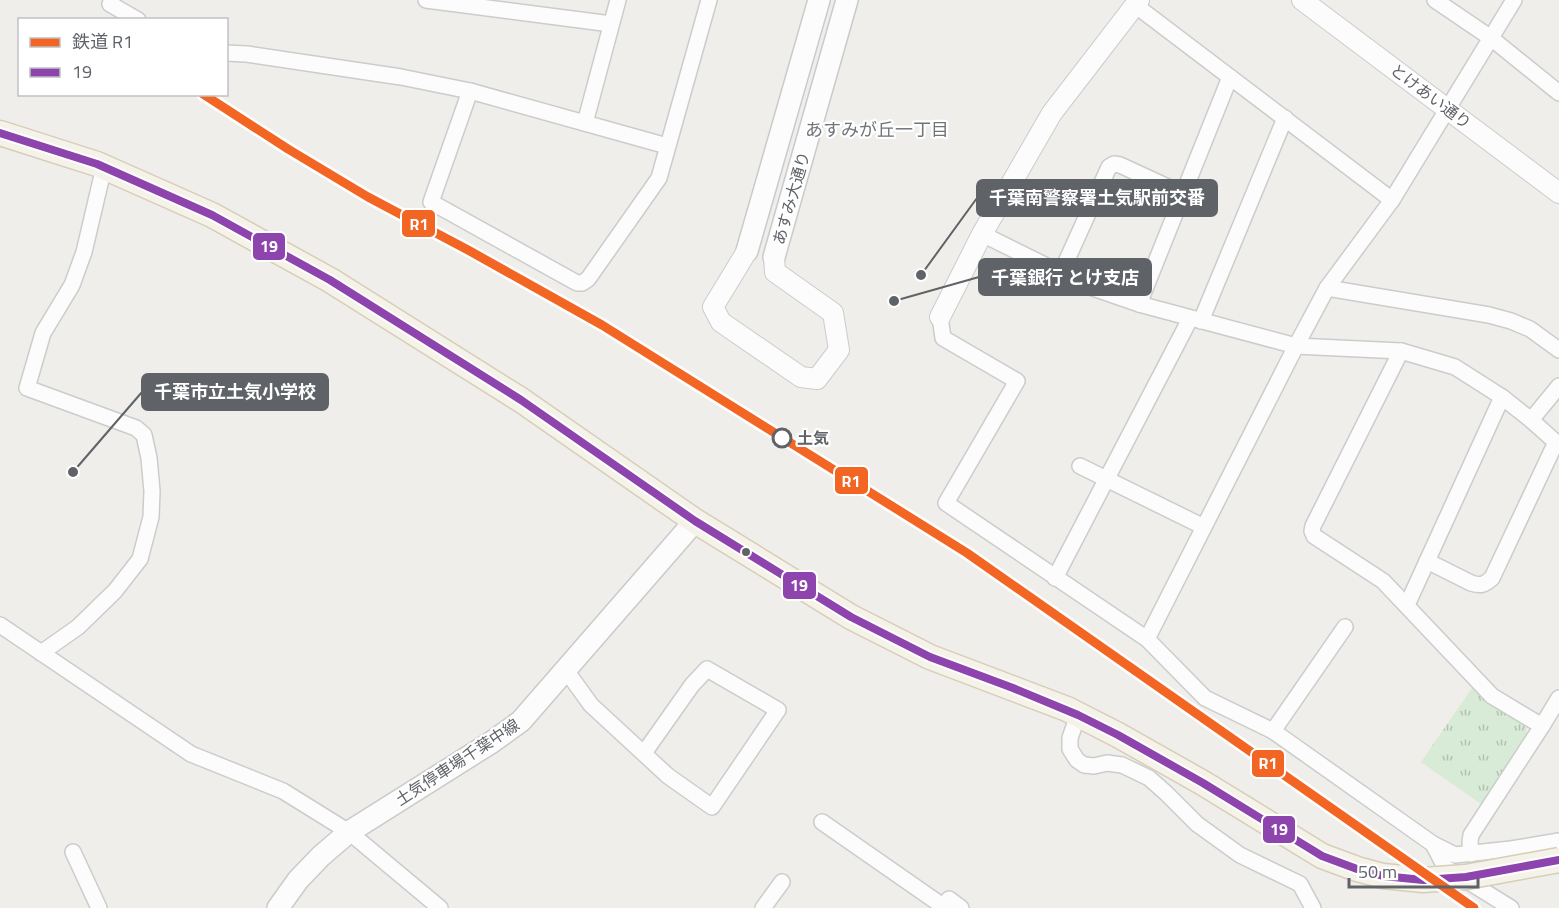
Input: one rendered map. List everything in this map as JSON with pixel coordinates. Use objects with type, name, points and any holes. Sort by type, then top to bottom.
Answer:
[{"type":"main road","name":"あすみ大通り","points":[[747,251],[819,0]]},
{"type":"main road","name":"あすみ大通り","points":[[774,257],[847,0]]},
{"type":"main road","points":[[0,133],[104,167],[212,214],[330,280],[521,400],[694,521],[851,617],[930,657],[1078,714],[1203,783],[1322,856],[1383,876],[1424,880],[1466,877],[1559,860]]},
{"type":"main road","name":"土気停車場千葉中線","points":[[278,908],[298,880],[349,832],[492,742],[521,721],[694,521]]},
{"type":"street","points":[[112,0],[110,4],[134,18]]},
{"type":"street","points":[[426,0],[611,24]]},
{"type":"street","points":[[585,123],[618,0]]},
{"type":"street","points":[[470,90],[431,202],[577,283],[582,282],[588,279],[659,178],[709,0]]},
{"type":"street","name":"とけあい通り","points":[[1302,0],[1559,193]]},
{"type":"street","points":[[1435,0],[1491,38],[1559,93]]},
{"type":"street","points":[[1147,639],[1327,288],[1392,200],[1514,0]]},
{"type":"street","points":[[1392,200],[1137,2],[1052,113],[982,234],[940,317],[943,338],[1017,381],[945,503],[1147,639],[1205,698],[1273,731],[1433,844],[1455,855],[1559,841]]},
{"type":"street","points":[[228,53],[401,77],[470,90],[668,146]]},
{"type":"street","points":[[1139,304],[1230,76]]},
{"type":"street","points":[[1054,578],[1106,479],[1196,320],[1285,118]]},
{"type":"street","points":[[1061,273],[1109,167],[1114,164],[1120,165],[1183,194]]},
{"type":"street","points":[[41,653],[78,627],[128,576],[140,559],[151,518],[152,490],[144,435],[136,428],[27,388],[43,333],[72,285],[84,252],[104,167]]},
{"type":"street","points":[[982,234],[1087,286],[1139,304],[1296,346],[1401,351],[1455,367],[1502,397],[1558,443],[1492,578],[1485,585],[1471,583],[1427,561]]},
{"type":"street","points":[[747,251],[713,307],[721,322],[801,378],[817,380],[839,350],[833,313],[775,272],[774,257]]},
{"type":"street","points":[[1327,288],[1489,315],[1530,329],[1559,350]]},
{"type":"street","points":[[1401,351],[1312,526],[1312,531],[1314,536],[1383,581],[1492,696],[1542,726]]},
{"type":"street","points":[[1531,420],[1559,386]]},
{"type":"street","points":[[1407,605],[1502,397]]},
{"type":"street","points":[[1080,466],[1204,527]]},
{"type":"street","points":[[0,625],[191,754],[283,791],[349,832],[441,908]]},
{"type":"street","points":[[1273,731],[1345,627]]},
{"type":"street","points":[[566,669],[591,705],[668,776],[712,807],[778,711],[707,669],[692,685],[644,753]]},
{"type":"street","points":[[1471,854],[1471,835],[1559,698]]},
{"type":"street","points":[[1078,714],[1070,738],[1070,749],[1077,760],[1084,765],[1094,766],[1107,763],[1122,765],[1149,778],[1197,824],[1240,855],[1300,884],[1313,908]]},
{"type":"street","points":[[822,822],[944,907],[948,899],[961,908]]},
{"type":"street","points":[[1433,844],[1445,867],[1511,908]]},
{"type":"street","points":[[73,852],[99,908]]},
{"type":"street","points":[[763,908],[782,882]]},
{"type":"green space","points":[[1474,685],[1526,724],[1527,735],[1481,804],[1421,762]]},
{"type":"rail line","name":"R1","points":[[206,96],[368,197],[602,325],[967,553],[1474,908]]},
{"type":"transit line","name":"19","points":[[0,133],[97,164],[212,215],[330,280],[521,400],[695,521],[851,617],[930,657],[1013,688],[1078,715],[1118,735],[1203,783],[1322,856],[1383,876],[1423,880],[1466,877],[1559,860]]},
{"type":"place","name":"千葉南警察署土気駅前交番","points":[[921,275]]},
{"type":"place","name":"千葉銀行 とけ支店","points":[[894,301]]},
{"type":"place","name":"土気","points":[[782,438]]},
{"type":"place","name":"千葉市立土気小学校","points":[[73,472]]},
{"type":"district","name":"あすみが丘一丁目","points":[[877,129]]}]
